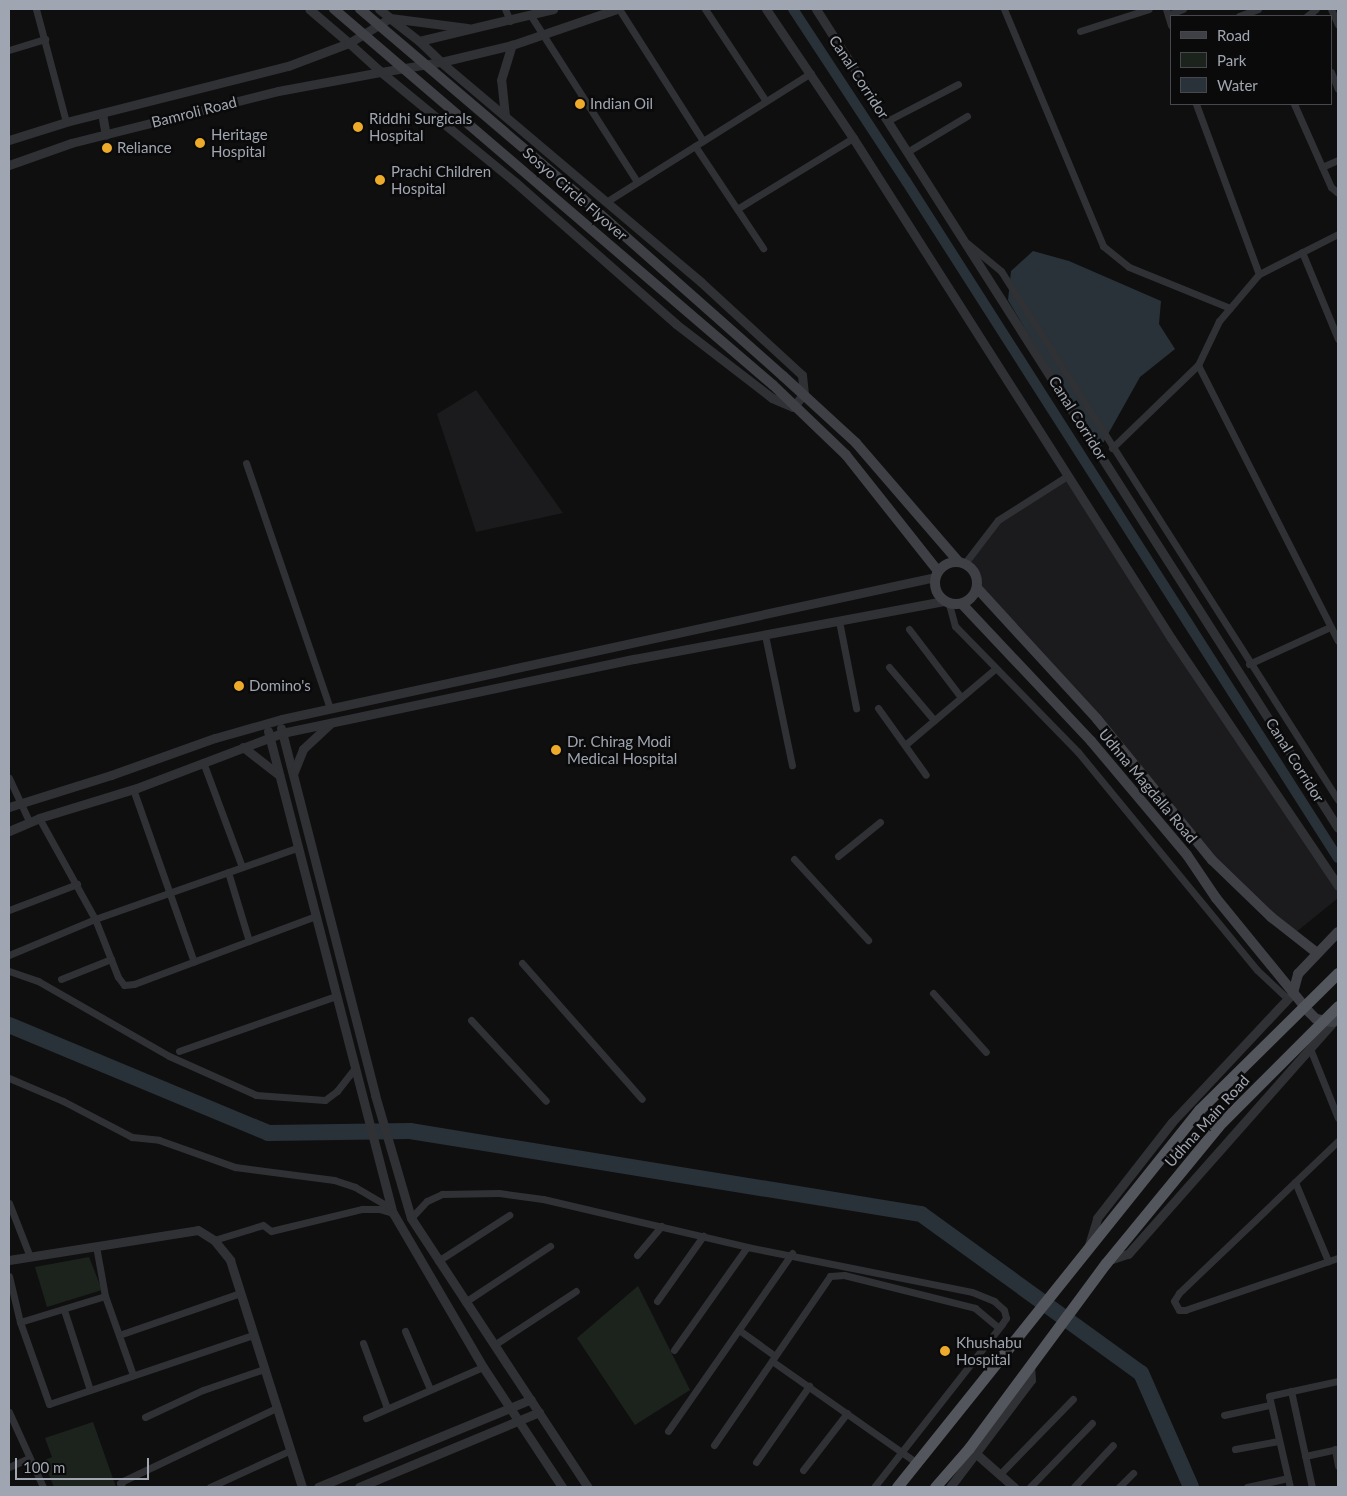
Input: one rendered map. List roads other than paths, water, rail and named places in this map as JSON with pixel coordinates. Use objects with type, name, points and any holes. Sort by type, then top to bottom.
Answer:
[{"type":"highway","points":[[897,1487],[1024,1330],[1088,1246],[1200,1109],[1338,974]]},
{"type":"highway","name":"Udhna Main Road","points":[[972,1451],[1030,1367],[1107,1262],[1222,1122],[1338,1006]]},
{"type":"highway","points":[[935,1487],[972,1451]]},
{"type":"main road","name":"Sosyo Circle Flyover","points":[[334,9],[773,385],[793,407]]},
{"type":"main road","name":"Sosyo Circle Flyover","points":[[360,9],[583,199],[804,394],[856,443],[961,562]]},
{"type":"main road","points":[[793,407],[846,455],[937,574]]},
{"type":"main road","points":[[961,562],[976,574],[977,588],[974,595],[962,604],[946,602],[936,590],[937,574],[944,566],[961,562]]},
{"type":"main road","points":[[977,588],[1096,720],[1212,860],[1271,917],[1317,953]]},
{"type":"main road","name":"Udhna Magdalla Road","points":[[962,604],[1091,740],[1187,855],[1216,898],[1293,997],[1316,1019],[1336,1020]]},
{"type":"main road","points":[[1293,997],[1298,974],[1338,932]]},
{"type":"street","points":[[36,9],[66,122]]},
{"type":"street","points":[[309,9],[381,72],[515,182],[676,324],[772,398],[793,407],[804,394],[802,375],[701,282],[379,9]]},
{"type":"street","points":[[505,9],[510,21]]},
{"type":"street","points":[[419,41],[532,16],[553,9]]},
{"type":"street","points":[[618,9],[703,141]]},
{"type":"street","name":"Bamroli Road","points":[[9,165],[106,135],[278,91],[441,62],[512,45],[618,9]]},
{"type":"street","points":[[705,9],[766,102]]},
{"type":"street","points":[[766,9],[811,73],[853,138],[1067,476],[1338,886]]},
{"type":"street","name":"Canal Corridor","points":[[816,9],[1338,828]]},
{"type":"street","points":[[1004,9],[1103,246],[1129,267],[1230,308]]},
{"type":"street","points":[[1080,32],[1149,9]]},
{"type":"street","points":[[1167,12],[1183,9]]},
{"type":"street","points":[[1242,15],[1258,9]]},
{"type":"street","points":[[1332,9],[1338,25]]},
{"type":"street","points":[[532,16],[637,182]]},
{"type":"street","points":[[9,140],[66,122],[288,66],[349,43],[390,18],[473,29]]},
{"type":"street","points":[[9,50],[45,39]]},
{"type":"street","points":[[505,116],[501,80],[512,45]]},
{"type":"street","points":[[606,202],[811,73]]},
{"type":"street","points":[[1332,74],[1338,88]]},
{"type":"street","points":[[888,121],[958,84]]},
{"type":"street","points":[[1196,105],[1259,274]]},
{"type":"street","points":[[1294,105],[1322,167],[1337,191]]},
{"type":"street","points":[[102,113],[106,135]]},
{"type":"street","points":[[907,152],[967,116]]},
{"type":"street","points":[[737,209],[853,138]]},
{"type":"street","points":[[694,146],[763,248]]},
{"type":"street","points":[[1322,167],[1338,160]]},
{"type":"street","points":[[1112,448],[1198,365],[1219,321],[1259,274],[1338,234]]},
{"type":"street","points":[[966,243],[1001,271],[1338,800]]},
{"type":"street","points":[[1302,252],[1338,339]]},
{"type":"street","points":[[1198,365],[1338,641]]},
{"type":"street","points":[[246,463],[330,708]]},
{"type":"street","points":[[961,562],[998,520],[1067,476]]},
{"type":"street","points":[[9,807],[278,720],[937,574]]},
{"type":"street","points":[[9,831],[29,821],[133,789],[282,733],[766,635],[946,602],[954,626],[1078,752],[1257,970],[1293,997],[1172,1122],[1096,1218],[1088,1246]]},
{"type":"street","points":[[838,621],[856,708]]},
{"type":"street","points":[[1250,664],[1330,627]]},
{"type":"street","points":[[909,629],[960,696]]},
{"type":"street","points":[[766,635],[792,765]]},
{"type":"street","points":[[889,667],[934,720]]},
{"type":"street","points":[[905,745],[960,696],[996,668]]},
{"type":"street","points":[[878,708],[926,775]]},
{"type":"street","points":[[278,720],[375,1095],[403,1197],[411,1218],[588,1487]]},
{"type":"street","points":[[293,776],[303,749],[333,722]]},
{"type":"street","points":[[266,724],[392,1211],[483,1367],[562,1487]]},
{"type":"street","points":[[243,747],[279,775]]},
{"type":"street","points":[[203,762],[242,867]]},
{"type":"street","points":[[9,778],[29,821]]},
{"type":"street","points":[[133,789],[194,962]]},
{"type":"street","points":[[39,818],[95,919],[120,982],[129,985],[316,916]]},
{"type":"street","points":[[838,856],[880,822]]},
{"type":"street","points":[[9,955],[95,919],[297,848]]},
{"type":"street","points":[[794,859],[868,940]]},
{"type":"street","points":[[228,872],[249,941]]},
{"type":"street","points":[[9,910],[77,884]]},
{"type":"street","points":[[61,979],[111,959]]},
{"type":"street","points":[[522,963],[642,1099]]},
{"type":"street","points":[[9,971],[38,981],[169,1056],[256,1094],[325,1100],[337,1091],[355,1068]]},
{"type":"street","points":[[933,993],[986,1052]]},
{"type":"street","points":[[179,1051],[336,996]]},
{"type":"street","points":[[471,1020],[546,1101]]},
{"type":"street","points":[[1107,1262],[1128,1254],[1220,1147],[1311,1051],[1336,1020]]},
{"type":"street","points":[[1311,1051],[1338,1118]]},
{"type":"street","points":[[9,1078],[63,1101],[132,1136],[159,1140],[235,1167],[334,1180],[355,1187],[392,1211]]},
{"type":"street","points":[[1338,1141],[1179,1293],[1174,1301],[1175,1306],[1179,1310],[1192,1308],[1338,1258]]},
{"type":"street","points":[[1295,1182],[1328,1261]]},
{"type":"street","points":[[411,1218],[427,1201],[442,1194],[499,1193],[543,1199],[747,1247],[792,1254],[972,1292],[994,1301],[1004,1310],[1006,1318],[874,1487]]},
{"type":"street","points":[[9,1203],[30,1257]]},
{"type":"street","points":[[214,1240],[263,1225],[271,1231],[362,1209],[392,1211]]},
{"type":"street","points":[[438,1261],[509,1216]]},
{"type":"street","points":[[637,1255],[661,1226]]},
{"type":"street","points":[[9,1260],[198,1230],[214,1240],[230,1260],[289,1451],[302,1487]]},
{"type":"street","points":[[657,1301],[702,1236]]},
{"type":"street","points":[[96,1246],[106,1296],[133,1375]]},
{"type":"street","points":[[465,1302],[550,1246]]},
{"type":"street","points":[[674,1350],[747,1247]]},
{"type":"street","points":[[668,1432],[792,1254]]},
{"type":"street","points":[[714,1445],[826,1280],[836,1274],[975,1308],[999,1328]]},
{"type":"street","points":[[9,1276],[20,1322],[49,1404],[253,1335]]},
{"type":"street","points":[[494,1345],[576,1291]]},
{"type":"street","points":[[119,1335],[240,1293]]},
{"type":"street","points":[[20,1322],[106,1296]]},
{"type":"street","points":[[64,1310],[90,1390]]},
{"type":"street","points":[[739,1330],[809,1386],[917,1463]]},
{"type":"street","points":[[405,1331],[430,1389]]},
{"type":"street","points":[[363,1343],[387,1408]]},
{"type":"street","points":[[366,1418],[483,1367]]},
{"type":"street","points":[[145,1417],[203,1390],[264,1369]]},
{"type":"street","points":[[1290,1487],[1269,1405],[1269,1396],[1338,1381]]},
{"type":"street","points":[[756,1462],[809,1386]]},
{"type":"street","points":[[1291,1390],[1312,1487]]},
{"type":"street","points":[[999,1475],[1073,1398]]},
{"type":"street","points":[[318,1487],[531,1400]]},
{"type":"street","points":[[1224,1415],[1269,1405]]},
{"type":"street","points":[[122,1487],[120,1483],[123,1480],[276,1408]]},
{"type":"street","points":[[358,1487],[539,1412]]},
{"type":"street","points":[[9,1413],[43,1487]]},
{"type":"street","points":[[803,1470],[847,1413]]},
{"type":"street","points":[[1030,1487],[1092,1423]]},
{"type":"street","points":[[1235,1449],[1278,1441]]},
{"type":"street","points":[[1074,1487],[1113,1445]]},
{"type":"street","points":[[1306,1456],[1337,1449],[1338,1466]]},
{"type":"street","points":[[210,1487],[289,1451]]},
{"type":"street","points":[[950,1487],[972,1451],[1014,1487]]},
{"type":"street","points":[[9,1466],[29,1458]]},
{"type":"street","points":[[1119,1487],[1133,1473]]},
{"type":"street","points":[[1248,1487],[1288,1478]]},
{"type":"water","points":[[1033,251],[1069,261],[1161,301],[1159,324],[1175,349],[1140,377],[1098,452],[1008,300],[1011,271]]},
{"type":"waterway","points":[[793,9],[906,181],[1338,858]]},
{"type":"waterway","points":[[9,1025],[268,1133],[410,1131],[921,1214],[1141,1373],[1191,1487]]},
{"type":"place","name":"Indian Oil","points":[[580,104]]},
{"type":"place","name":"Riddhi Surgicals Hospital","points":[[358,127]]},
{"type":"place","name":"Heritage Hospital","points":[[200,143]]},
{"type":"place","name":"Reliance","points":[[107,148]]},
{"type":"place","name":"Prachi Children Hospital","points":[[380,180]]},
{"type":"place","name":"Domino's","points":[[239,686]]},
{"type":"place","name":"Dr. Chirag Modi Medical Hospital","points":[[556,750]]},
{"type":"place","name":"Khushabu Hospital","points":[[945,1351]]}]
